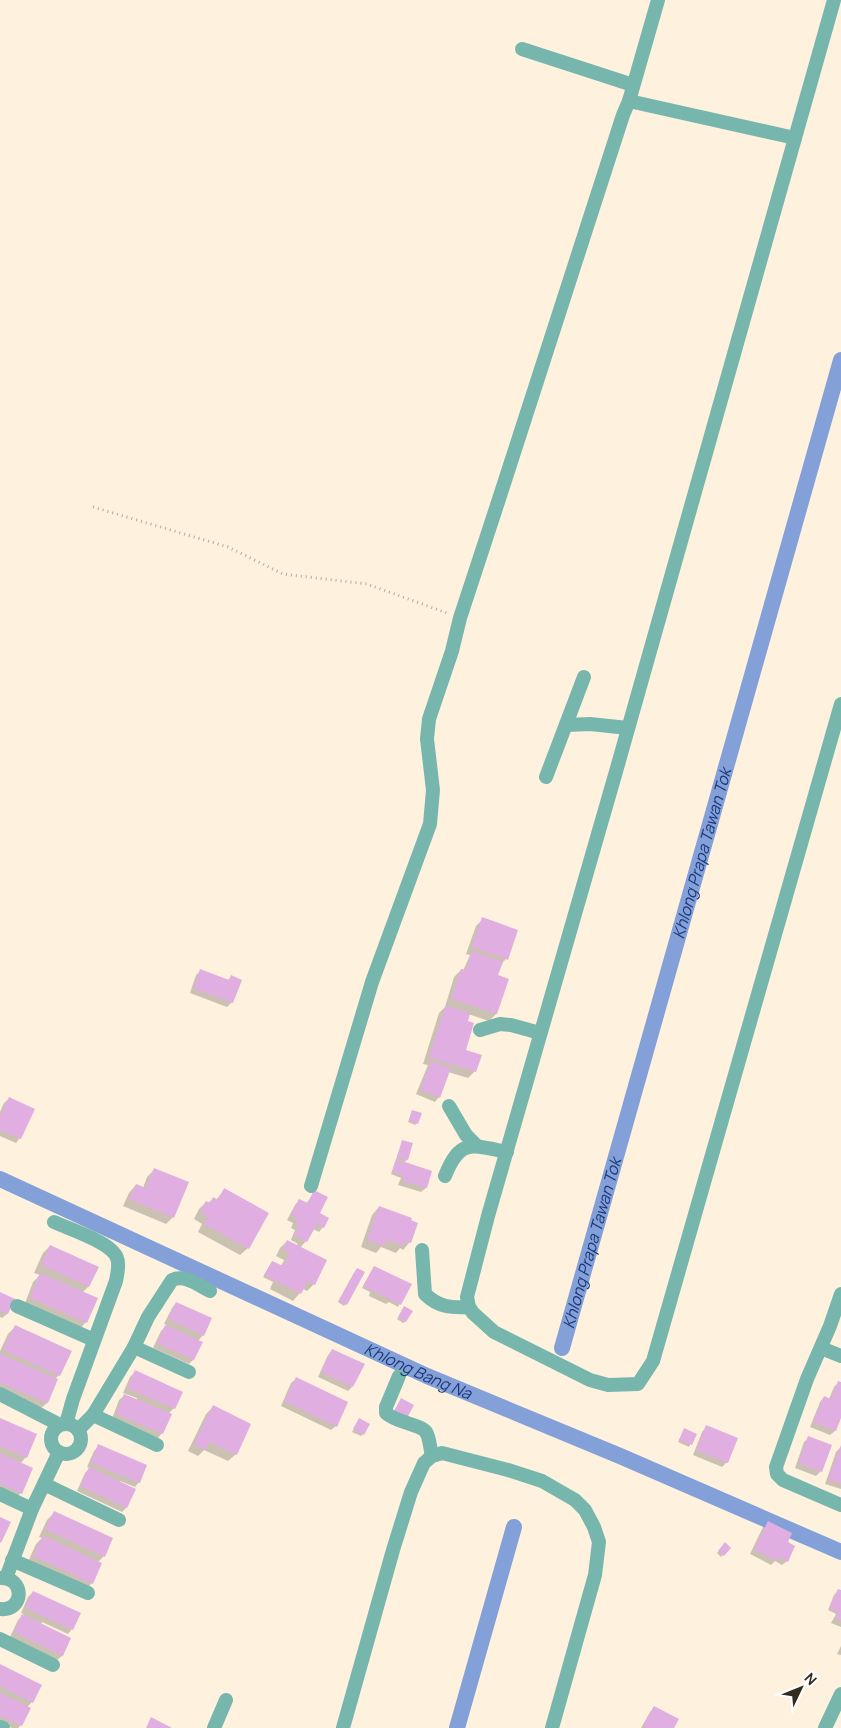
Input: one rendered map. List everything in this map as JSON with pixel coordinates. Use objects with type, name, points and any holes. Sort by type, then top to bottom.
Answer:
[{"type":"street","points":[[311,1186],[372,982],[430,824],[433,790],[427,739],[429,719],[452,651],[460,618],[629,101],[658,0]]},
{"type":"street","points":[[834,0],[488,1216],[467,1297],[469,1307],[482,1323],[494,1332],[590,1380],[608,1385],[624,1386],[638,1384],[653,1362],[841,704]]},
{"type":"street","points":[[522,49],[633,85]]},
{"type":"street","points":[[629,101],[795,138]]},
{"type":"street","points":[[546,777],[584,676]]},
{"type":"street","points":[[566,725],[590,724],[628,728]]},
{"type":"street","points":[[480,1030],[500,1024],[540,1033]]},
{"type":"street","points":[[449,1106],[466,1135],[477,1146]]},
{"type":"street","points":[[445,1176],[456,1154],[465,1148],[477,1146],[507,1152]]},
{"type":"street","points":[[54,1222],[112,1248],[117,1258],[118,1267],[116,1281],[73,1399],[68,1426]]},
{"type":"street","points":[[422,1250],[425,1294],[440,1305],[453,1308],[469,1307]]},
{"type":"street","points":[[0,1394],[68,1426],[80,1436],[80,1443],[72,1453],[65,1454],[54,1448],[51,1442],[51,1435],[54,1429],[68,1426],[94,1415],[134,1347],[148,1317],[172,1280],[185,1278],[210,1291]]},
{"type":"street","points":[[841,1294],[776,1467],[777,1474],[783,1480],[841,1506]]},
{"type":"street","points":[[17,1306],[94,1340]]},
{"type":"street","points":[[134,1347],[189,1372]]},
{"type":"street","points":[[821,1348],[841,1356]]},
{"type":"street","points":[[399,1376],[386,1407],[386,1413],[392,1419],[418,1427],[426,1432],[432,1456]]},
{"type":"street","points":[[94,1415],[156,1445]]},
{"type":"street","points":[[0,1609],[10,1608],[18,1599],[17,1586],[12,1581],[3,1578],[32,1509],[59,1452]]},
{"type":"street","points":[[343,1728],[411,1492],[424,1463],[432,1456],[442,1453],[542,1482],[575,1500],[585,1510],[594,1526],[599,1542],[595,1576],[552,1728]]},
{"type":"street","points":[[44,1484],[119,1520]]},
{"type":"street","points":[[0,1494],[32,1509]]},
{"type":"street","points":[[12,1560],[88,1593]]},
{"type":"street","points":[[0,1639],[53,1665]]},
{"type":"street","points":[[826,1728],[841,1694]]},
{"type":"street","points":[[214,1728],[226,1700]]},
{"type":"path","points":[[94,507],[228,547],[283,574],[367,584],[460,618]]},
{"type":"building","points":[[482,917],[518,930],[508,960],[472,947]]},
{"type":"building","points":[[472,951],[503,962],[498,975],[509,979],[497,1014],[451,999],[461,969],[466,970]]},
{"type":"building","points":[[200,969],[229,980],[231,975],[242,980],[233,1003],[193,988]]},
{"type":"building","points":[[446,1005],[470,1013],[468,1021],[474,1023],[466,1050],[482,1055],[476,1072],[429,1057]]},
{"type":"building","points":[[431,1061],[451,1068],[440,1098],[420,1090]]},
{"type":"building","points":[[9,1097],[35,1109],[21,1139],[0,1130],[0,1116]]},
{"type":"building","points":[[412,1110],[422,1113],[418,1124],[409,1120]]},
{"type":"building","points":[[402,1140],[413,1143],[408,1160],[397,1157]]},
{"type":"building","points":[[396,1159],[432,1171],[427,1188],[402,1181],[404,1176],[392,1172]]},
{"type":"building","points":[[154,1168],[189,1182],[174,1218],[129,1199],[136,1184],[146,1188]]},
{"type":"building","points":[[224,1188],[269,1213],[249,1249],[204,1224],[208,1217],[200,1212],[206,1201],[210,1203],[213,1197],[218,1200]]},
{"type":"building","points":[[314,1190],[328,1197],[320,1213],[329,1218],[324,1228],[317,1224],[307,1242],[294,1235],[299,1225],[295,1223],[297,1218],[291,1215],[299,1199],[308,1203]]},
{"type":"building","points":[[379,1206],[412,1218],[411,1220],[418,1223],[411,1243],[406,1241],[404,1246],[387,1240],[384,1246],[367,1240]]},
{"type":"building","points":[[287,1240],[327,1260],[315,1285],[308,1281],[301,1294],[264,1275],[272,1261],[283,1266],[290,1253],[283,1249]]},
{"type":"building","points":[[50,1245],[99,1267],[89,1287],[41,1265]]},
{"type":"building","points":[[374,1266],[412,1284],[401,1305],[363,1286]]},
{"type":"building","points":[[357,1268],[365,1272],[347,1305],[339,1300]]},
{"type":"building","points":[[40,1273],[98,1298],[87,1323],[30,1298]]},
{"type":"building","points":[[0,1292],[15,1299],[8,1314],[0,1311]]},
{"type":"building","points":[[176,1302],[212,1318],[204,1336],[168,1319]]},
{"type":"building","points":[[404,1306],[413,1311],[406,1322],[398,1317]]},
{"type":"building","points":[[15,1325],[72,1351],[60,1376],[3,1350]]},
{"type":"building","points":[[165,1325],[203,1342],[194,1360],[157,1343]]},
{"type":"building","points":[[332,1349],[365,1364],[353,1387],[321,1372]]},
{"type":"building","points":[[0,1354],[58,1379],[48,1403],[0,1383]]},
{"type":"building","points":[[135,1370],[183,1392],[175,1409],[127,1388]]},
{"type":"building","points":[[296,1377],[348,1402],[337,1427],[284,1401]]},
{"type":"building","points":[[838,1381],[841,1382],[841,1418],[836,1431],[813,1422],[824,1396],[831,1399]]},
{"type":"building","points":[[124,1394],[172,1414],[163,1434],[116,1414]]},
{"type":"building","points":[[401,1398],[414,1405],[407,1418],[394,1411]]},
{"type":"building","points":[[213,1405],[251,1424],[237,1455],[209,1442],[206,1450],[194,1444]]},
{"type":"building","points":[[0,1418],[37,1434],[27,1458],[0,1446]]},
{"type":"building","points":[[359,1418],[370,1424],[364,1435],[353,1429]]},
{"type":"building","points":[[706,1425],[738,1438],[728,1463],[696,1450]]},
{"type":"building","points":[[684,1428],[697,1434],[692,1445],[679,1440]]},
{"type":"building","points":[[808,1436],[832,1445],[822,1472],[798,1463]]},
{"type":"building","points":[[98,1444],[147,1465],[140,1483],[91,1463]]},
{"type":"building","points":[[841,1445],[841,1484],[828,1479]]},
{"type":"building","points":[[0,1453],[33,1468],[22,1494],[0,1484]]},
{"type":"building","points":[[89,1467],[136,1489],[127,1508],[80,1486]]},
{"type":"building","points":[[54,1511],[113,1538],[105,1557],[45,1529]]},
{"type":"building","points":[[0,1517],[11,1522],[1,1543],[0,1542]]},
{"type":"building","points":[[768,1521],[792,1533],[788,1542],[795,1546],[788,1562],[779,1557],[777,1561],[754,1549]]},
{"type":"building","points":[[43,1536],[102,1563],[93,1584],[33,1556]]},
{"type":"building","points":[[725,1542],[731,1548],[724,1556],[718,1551]]},
{"type":"building","points":[[838,1589],[841,1590],[841,1621],[835,1618],[838,1612],[829,1608]]},
{"type":"building","points":[[33,1591],[81,1613],[73,1630],[25,1608]]},
{"type":"building","points":[[22,1614],[71,1638],[63,1656],[14,1632]]},
{"type":"building","points":[[0,1664],[42,1685],[33,1703],[0,1686]]},
{"type":"building","points":[[0,1693],[31,1708],[22,1726],[0,1716]]},
{"type":"building","points":[[654,1706],[679,1719],[674,1728],[648,1728],[643,1726]]},
{"type":"building","points":[[151,1717],[172,1728],[146,1728]]},
{"type":"waterway","name":"Khlong Prapa Tawan Tok","points":[[562,1348],[841,360]]},
{"type":"waterway","name":"Khlong Bang Na","points":[[0,1179],[427,1376],[620,1456],[841,1552]]},
{"type":"waterway","name":"Khlong Prapa Tawan Tok","points":[[457,1728],[514,1527]]}]
